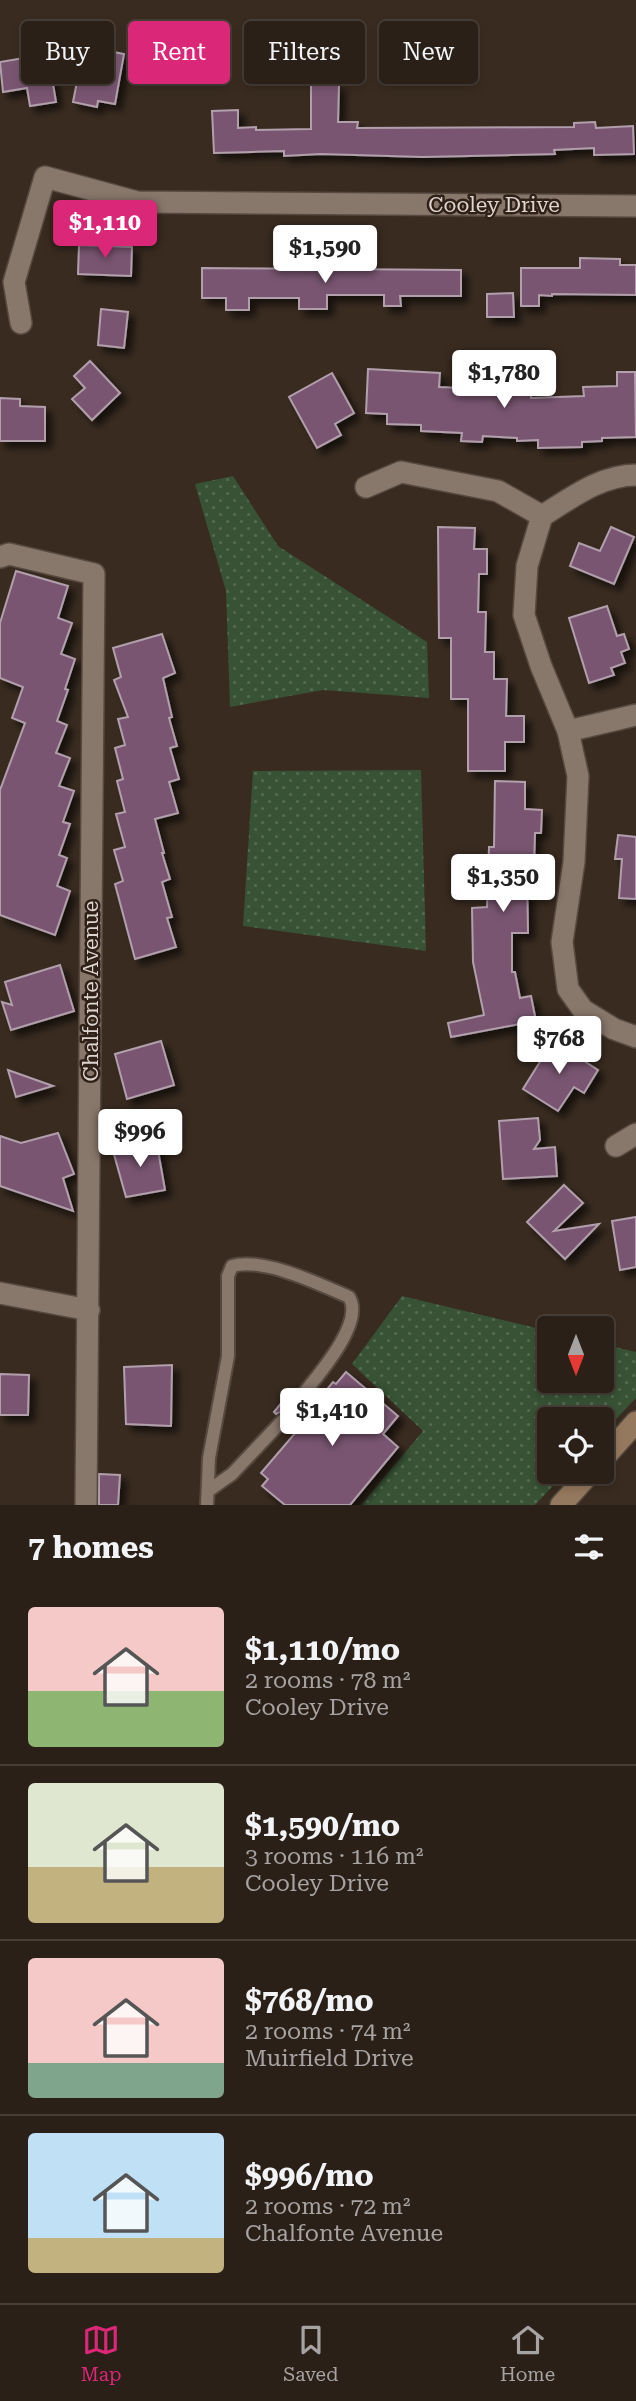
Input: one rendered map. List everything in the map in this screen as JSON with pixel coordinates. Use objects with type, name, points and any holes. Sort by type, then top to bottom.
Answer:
[{"type":"street","name":"Cooley Drive","points":[[21,323],[14,282],[45,177],[136,202],[636,206]]},
{"type":"street","points":[[366,486],[401,472],[498,491],[542,516]]},
{"type":"street","points":[[636,475],[620,475],[582,490],[542,516],[527,566],[524,615],[541,666],[568,731],[578,776],[574,862],[562,942],[568,989],[583,1010],[614,1029],[636,1037]]},
{"type":"street","name":"Chalfonte Avenue","points":[[0,557],[9,554],[94,574],[86,1505]]},
{"type":"street","points":[[568,731],[636,715]]},
{"type":"street","points":[[616,1146],[636,1134]]},
{"type":"street","points":[[0,1293],[89,1310]]},
{"type":"street","points":[[614,1447],[636,1422]]},
{"type":"street","points":[[561,1505],[580,1484]]},
{"type":"lane","points":[[207,1498],[209,1458],[228,1356],[228,1276],[232,1266],[242,1263],[264,1265],[349,1297],[354,1305],[353,1317],[346,1334],[296,1403]]},
{"type":"lane","points":[[207,1498],[282,1420]]},
{"type":"green space","points":[[233,476],[278,546],[427,642],[429,698],[323,690],[230,707],[226,591],[195,484]]},
{"type":"green space","points":[[421,770],[426,951],[243,926],[253,771]]},
{"type":"green space","points":[[402,1296],[537,1328],[537,1393],[614,1393],[614,1347],[636,1352],[636,1398],[614,1421],[614,1407],[537,1407],[537,1484],[555,1484],[535,1505],[361,1505],[423,1431],[352,1364]]},
{"type":"building","points":[[114,52],[124,54],[115,104],[98,101],[97,107],[73,102],[77,84],[114,84]]},
{"type":"building","points":[[21,58],[21,84],[53,84],[56,102],[30,106],[27,88],[3,92],[0,62]]},
{"type":"building","points":[[311,85],[339,85],[338,122],[358,122],[357,128],[574,127],[574,123],[595,122],[596,128],[633,126],[634,154],[594,155],[594,148],[554,150],[555,154],[423,157],[321,154],[284,156],[284,151],[214,153],[212,111],[238,110],[238,128],[311,129]]},
{"type":"building","points":[[79,245],[132,247],[131,276],[78,274]]},
{"type":"building","points":[[580,258],[620,259],[620,265],[636,265],[636,295],[539,295],[539,306],[521,306],[521,268],[580,268]]},
{"type":"building","points":[[202,268],[461,270],[461,296],[400,296],[401,306],[384,306],[384,295],[327,295],[327,309],[299,309],[299,298],[249,298],[249,310],[226,310],[226,298],[202,298]]},
{"type":"building","points":[[513,293],[514,317],[487,317],[487,294]]},
{"type":"building","points":[[101,309],[128,312],[124,348],[98,345]]},
{"type":"building","points":[[90,361],[120,393],[92,420],[72,399],[85,388],[74,376]]},
{"type":"building","points":[[368,369],[440,373],[439,387],[531,391],[531,398],[584,396],[583,387],[617,386],[617,372],[635,372],[636,437],[602,438],[602,441],[582,442],[582,447],[538,448],[538,440],[517,441],[517,438],[483,436],[482,442],[461,441],[462,433],[421,431],[421,425],[387,424],[387,414],[366,413]]},
{"type":"building","points":[[332,373],[354,413],[335,424],[341,435],[317,448],[289,397]]},
{"type":"building","points":[[0,398],[20,399],[20,406],[45,407],[45,441],[0,441]]},
{"type":"building","points":[[438,527],[475,528],[474,549],[487,549],[487,574],[479,574],[478,612],[486,612],[485,652],[494,652],[494,679],[507,679],[506,716],[524,716],[524,742],[505,742],[505,771],[468,771],[468,699],[451,699],[451,638],[439,638]]},
{"type":"building","points":[[611,527],[634,537],[614,584],[570,566],[579,543],[600,551]]},
{"type":"building","points":[[16,571],[68,586],[58,618],[72,623],[61,654],[75,659],[57,721],[67,725],[56,753],[70,758],[59,786],[74,791],[63,822],[70,824],[59,855],[67,858],[57,886],[70,891],[55,935],[0,915],[0,790],[25,723],[12,718],[23,687],[0,678],[0,623]]},
{"type":"building","points":[[607,606],[617,636],[624,634],[629,649],[621,652],[625,663],[611,668],[614,675],[589,683],[569,618]]},
{"type":"building","points":[[162,634],[175,673],[163,678],[172,717],[169,718],[177,746],[170,748],[179,779],[169,782],[178,813],[155,819],[170,879],[162,882],[172,917],[167,918],[176,947],[135,959],[115,884],[123,881],[114,850],[125,847],[116,814],[125,812],[117,781],[123,779],[115,748],[125,745],[118,719],[128,717],[114,680],[121,677],[113,648]]},
{"type":"building","points":[[495,781],[525,782],[525,809],[542,810],[541,833],[535,833],[534,868],[527,868],[528,933],[512,933],[512,972],[515,972],[520,998],[531,996],[536,1021],[451,1037],[448,1023],[484,1015],[473,962],[472,908],[487,907],[489,847],[494,847]]},
{"type":"building","points":[[618,835],[636,837],[636,899],[619,898],[622,859],[615,859]]},
{"type":"building","points":[[60,965],[74,1011],[11,1030],[2,1002],[12,1005],[5,982]]},
{"type":"building","points":[[161,1041],[174,1085],[127,1099],[115,1054]]},
{"type":"building","points":[[553,1041],[598,1070],[584,1093],[574,1087],[558,1111],[523,1089]]},
{"type":"building","points":[[8,1070],[53,1086],[16,1097]]},
{"type":"building","points":[[538,1118],[540,1140],[534,1149],[555,1147],[557,1176],[503,1179],[499,1121]]},
{"type":"building","points":[[58,1133],[74,1174],[63,1178],[73,1211],[0,1186],[0,1136],[21,1143]]},
{"type":"building","points":[[156,1139],[165,1190],[126,1197],[113,1151]]},
{"type":"building","points":[[564,1185],[583,1203],[554,1231],[599,1224],[565,1259],[527,1222]]},
{"type":"building","points":[[636,1217],[636,1267],[620,1270],[612,1221]]},
{"type":"building","points":[[172,1365],[171,1426],[126,1424],[124,1367]]},
{"type":"building","points":[[346,1372],[398,1416],[383,1434],[398,1447],[350,1505],[285,1505],[262,1486],[268,1479],[261,1473],[297,1431],[290,1426],[291,1418],[288,1413],[274,1412],[287,1396],[290,1409],[295,1412],[303,1409],[307,1413],[333,1382],[336,1384]]},
{"type":"building","points":[[0,1374],[29,1375],[28,1415],[0,1415]]},
{"type":"building","points":[[99,1474],[120,1475],[118,1505],[99,1505]]}]
